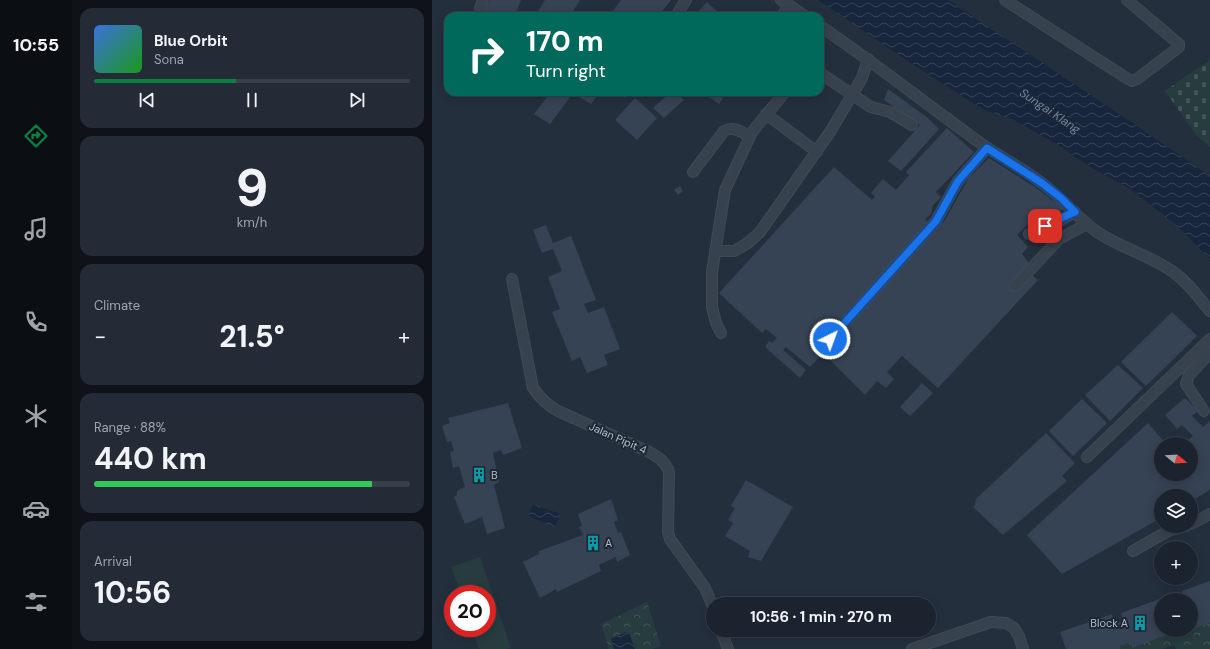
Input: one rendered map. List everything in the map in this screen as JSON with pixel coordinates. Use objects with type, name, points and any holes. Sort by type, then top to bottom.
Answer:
[{"type":"street","points":[[678,12],[686,0]]},
{"type":"street","points":[[1005,0],[1079,49],[1132,80],[1137,79],[1179,47],[1179,44],[1127,0]]},
{"type":"street","points":[[785,3],[799,12]]},
{"type":"street","points":[[824,29],[868,59],[987,148],[1042,183],[1061,198],[1087,224],[1119,245],[1138,252],[1173,272],[1187,284],[1210,311]]},
{"type":"street","points":[[715,251],[734,251],[748,243],[760,232],[817,152],[862,78],[868,59]]},
{"type":"street","points":[[824,76],[871,107],[890,112],[912,125]]},
{"type":"street","points":[[721,333],[716,323],[712,307],[712,272],[725,190],[750,136],[782,96]]},
{"type":"street","points":[[766,114],[817,152]]},
{"type":"street","points":[[693,172],[724,130],[730,128],[736,129],[750,136]]},
{"type":"street","points":[[830,339],[936,221],[958,181],[987,148]]},
{"type":"street","points":[[1029,234],[1057,222],[1075,212]]},
{"type":"street","points":[[1015,286],[1059,239],[1087,224]]},
{"type":"street","name":"Jalan Pipit 4","points":[[512,279],[533,388],[538,396],[558,411],[649,452],[663,460],[667,466],[668,472],[668,532],[670,539],[705,588],[709,597]]},
{"type":"street","points":[[1087,457],[1210,339]]},
{"type":"street","points":[[1204,411],[1186,384],[1189,374],[1210,353]]},
{"type":"street","points":[[1198,520],[1210,514]]},
{"type":"street","points":[[1133,551],[1164,533]]},
{"type":"street","points":[[912,649],[991,622],[1006,623],[1014,628],[1019,636],[1023,649]]},
{"type":"street","points":[[724,637],[728,649]]},
{"type":"green space","points":[[1210,60],[1210,147],[1197,136],[1165,91]]},
{"type":"green space","points":[[480,557],[490,585],[458,585],[451,567]]},
{"type":"green space","points":[[647,602],[661,646],[652,649],[609,649],[601,624]]},
{"type":"green space","points":[[496,604],[511,648],[479,649],[475,637],[496,637]]},
{"type":"green space","points":[[1210,623],[1210,649],[1176,649],[1175,645],[1162,649],[1121,649],[1120,646],[1130,642],[1132,647],[1160,637],[1198,637],[1198,627]]},
{"type":"water","name":"Sungai Klang","points":[[818,0],[948,0],[1210,176],[1210,259],[1176,225],[1129,188],[1095,170],[1058,145],[1014,120],[982,109],[906,60]]},
{"type":"water","points":[[533,504],[560,514],[555,527],[528,516]]},
{"type":"water","points":[[626,632],[629,633],[635,649],[614,649],[611,639]]},
{"type":"building","points":[[490,0],[521,0],[516,12],[485,12]]},
{"type":"building","points":[[545,0],[580,0],[572,12],[538,12]]},
{"type":"building","points":[[621,0],[671,0],[661,12],[612,12]]},
{"type":"building","points":[[707,2],[718,12],[698,12]]},
{"type":"building","points":[[888,89],[928,118],[939,129],[901,171],[888,161],[920,125],[884,100]]},
{"type":"building","points":[[548,96],[571,96],[550,124],[534,114]]},
{"type":"building","points":[[578,96],[597,96],[591,104]]},
{"type":"building","points":[[666,96],[680,96],[684,100],[664,118],[653,108]]},
{"type":"building","points":[[708,96],[720,96],[723,98],[719,104]]},
{"type":"building","points":[[635,98],[657,118],[637,140],[615,120]]},
{"type":"building","points":[[947,128],[974,152],[936,192],[941,197],[933,205],[931,214],[925,219],[928,222],[822,342],[829,347],[945,220],[968,179],[989,158],[1038,189],[1063,209],[1045,221],[1038,214],[1017,235],[1028,247],[1022,254],[1029,263],[1010,285],[1015,290],[1031,274],[1038,280],[938,388],[902,356],[887,372],[894,379],[886,388],[877,381],[865,395],[823,353],[810,367],[786,347],[783,350],[806,370],[800,378],[765,347],[769,341],[772,343],[777,338],[766,329],[762,333],[719,293],[834,167],[872,200],[875,196],[871,193],[883,179],[896,190],[909,175],[906,172]]},
{"type":"building","points":[[680,186],[683,191],[678,195],[674,190]]},
{"type":"building","points":[[546,225],[553,243],[571,236],[596,300],[584,304],[588,313],[604,307],[620,349],[604,355],[608,365],[587,373],[580,357],[572,361],[552,312],[560,309],[548,277],[562,271],[553,249],[542,253],[533,230]]},
{"type":"building","points":[[1172,312],[1197,336],[1146,386],[1121,362]]},
{"type":"building","points":[[1118,365],[1143,388],[1110,421],[1085,395]]},
{"type":"building","points":[[922,383],[933,393],[910,416],[900,407]]},
{"type":"building","points":[[1185,398],[1198,411],[1192,416],[1203,427],[1210,421],[1210,490],[1198,497],[1198,489],[1154,489],[1154,522],[1062,574],[1027,535],[1148,423],[1160,437],[1154,437],[1154,481],[1198,481],[1198,437],[1192,437],[1193,436],[1182,425],[1177,429],[1165,415]]},
{"type":"building","points":[[1082,399],[1107,423],[1073,456],[1049,431]]},
{"type":"building","name":"B","points":[[508,403],[522,448],[503,455],[501,450],[493,453],[499,482],[494,485],[505,528],[487,534],[482,517],[465,524],[454,497],[457,495],[457,491],[465,487],[459,466],[453,468],[450,452],[454,451],[451,441],[447,442],[442,426],[450,423],[448,418]]},
{"type":"building","points":[[1046,433],[1075,463],[1062,476],[1067,481],[1003,535],[974,508],[976,499]]},
{"type":"building","points":[[746,480],[793,507],[761,561],[748,557],[750,551],[725,536],[733,523],[728,520],[735,508],[731,506]]},
{"type":"building","name":"A","points":[[611,499],[618,520],[614,522],[618,533],[621,532],[630,555],[617,562],[616,557],[599,565],[601,571],[557,592],[556,589],[540,598],[523,562],[539,554],[539,551],[583,535],[579,527],[582,526],[578,514]]},
{"type":"building","points":[[1210,581],[1210,623],[1198,627],[1198,593],[1183,593],[1182,591]]},
{"type":"building","name":"Block A","points":[[1154,601],[1154,637],[1161,637],[1132,648],[1130,642],[1120,646],[1121,649],[1066,649],[1060,632],[1112,614],[1115,624],[1123,621],[1121,613]]},
{"type":"place","name":"B","points":[[479,475]]},
{"type":"place","name":"A","points":[[593,543]]},
{"type":"place","name":"Block A","points":[[1140,623]]},
{"type":"route","points":[[830,339],[936,221],[958,181],[966,170],[987,148],[1042,183],[1061,198],[1075,212],[1057,222],[1045,226]]}]
